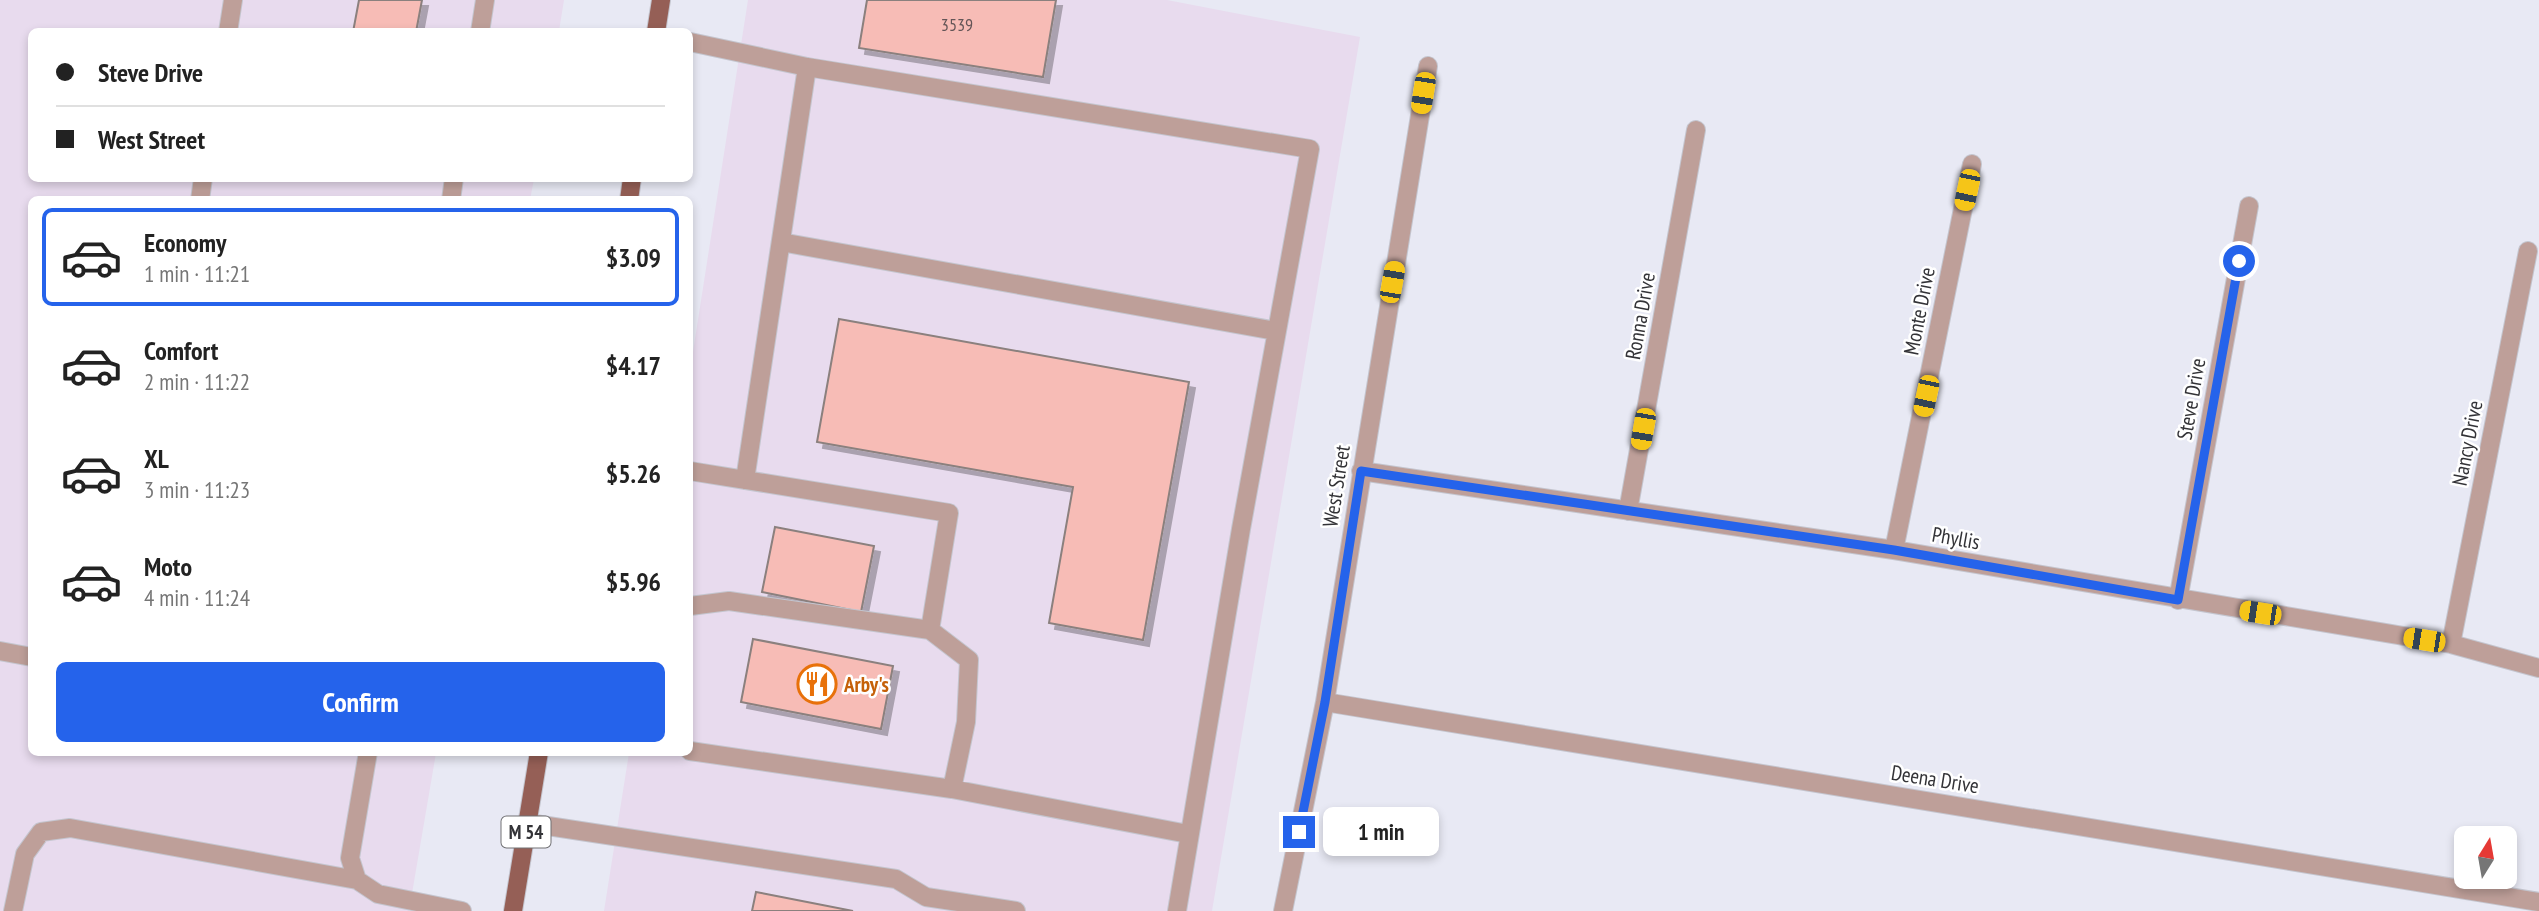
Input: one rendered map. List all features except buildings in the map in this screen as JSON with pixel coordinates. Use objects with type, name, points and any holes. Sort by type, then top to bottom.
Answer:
[{"type":"main road","points":[[657,28],[661,0]]},
{"type":"main road","name":"M 54","points":[[513,911],[538,756]]},
{"type":"lane","points":[[229,28],[233,0]]},
{"type":"lane","points":[[481,28],[485,0]]},
{"type":"lane","points":[[693,42],[807,67],[1310,149],[1188,834],[1177,911]]},
{"type":"lane","name":"West Street","points":[[1285,911],[1325,702],[1427,66]]},
{"type":"lane","points":[[745,480],[807,67]]},
{"type":"lane","name":"Ronna Drive","points":[[1628,510],[1696,130]]},
{"type":"lane","name":"Monte Drive","points":[[1894,550],[1972,164]]},
{"type":"lane","name":"Steve Drive","points":[[2178,600],[2249,206]]},
{"type":"lane","points":[[781,242],[1276,331]]},
{"type":"lane","name":"Nancy Drive","points":[[2451,644],[2528,251]]},
{"type":"lane","points":[[693,471],[950,513],[930,630]]},
{"type":"lane","name":"Phyllis","points":[[1361,471],[1894,550],[2451,644],[2539,668]]},
{"type":"lane","points":[[693,606],[729,601],[930,630],[969,660],[966,722],[952,789]]},
{"type":"lane","points":[[0,651],[28,656]]},
{"type":"lane","name":"Deena Drive","points":[[1325,702],[2539,902]]},
{"type":"lane","points":[[693,751],[952,789],[1188,834]]},
{"type":"lane","points":[[357,880],[350,858],[367,756]]},
{"type":"lane","points":[[528,823],[896,879],[926,904],[1016,911]]},
{"type":"lane","points":[[13,911],[25,854],[41,832],[70,828],[357,880],[378,894],[463,911]]},
{"type":"shaded area","points":[[0,0],[564,0],[559,28],[28,28],[28,182],[533,182],[531,196],[28,196],[28,756],[435,756],[409,911],[0,911]]},
{"type":"shaded area","points":[[748,0],[1167,0],[1360,37],[1212,911],[604,911],[629,756],[693,756],[693,352]]},
{"type":"place","name":"Arby's","points":[[817,684]]},
{"type":"route","points":[[1299,832],[1325,702],[1361,471],[1894,550],[2178,600],[2239,261]]}]
